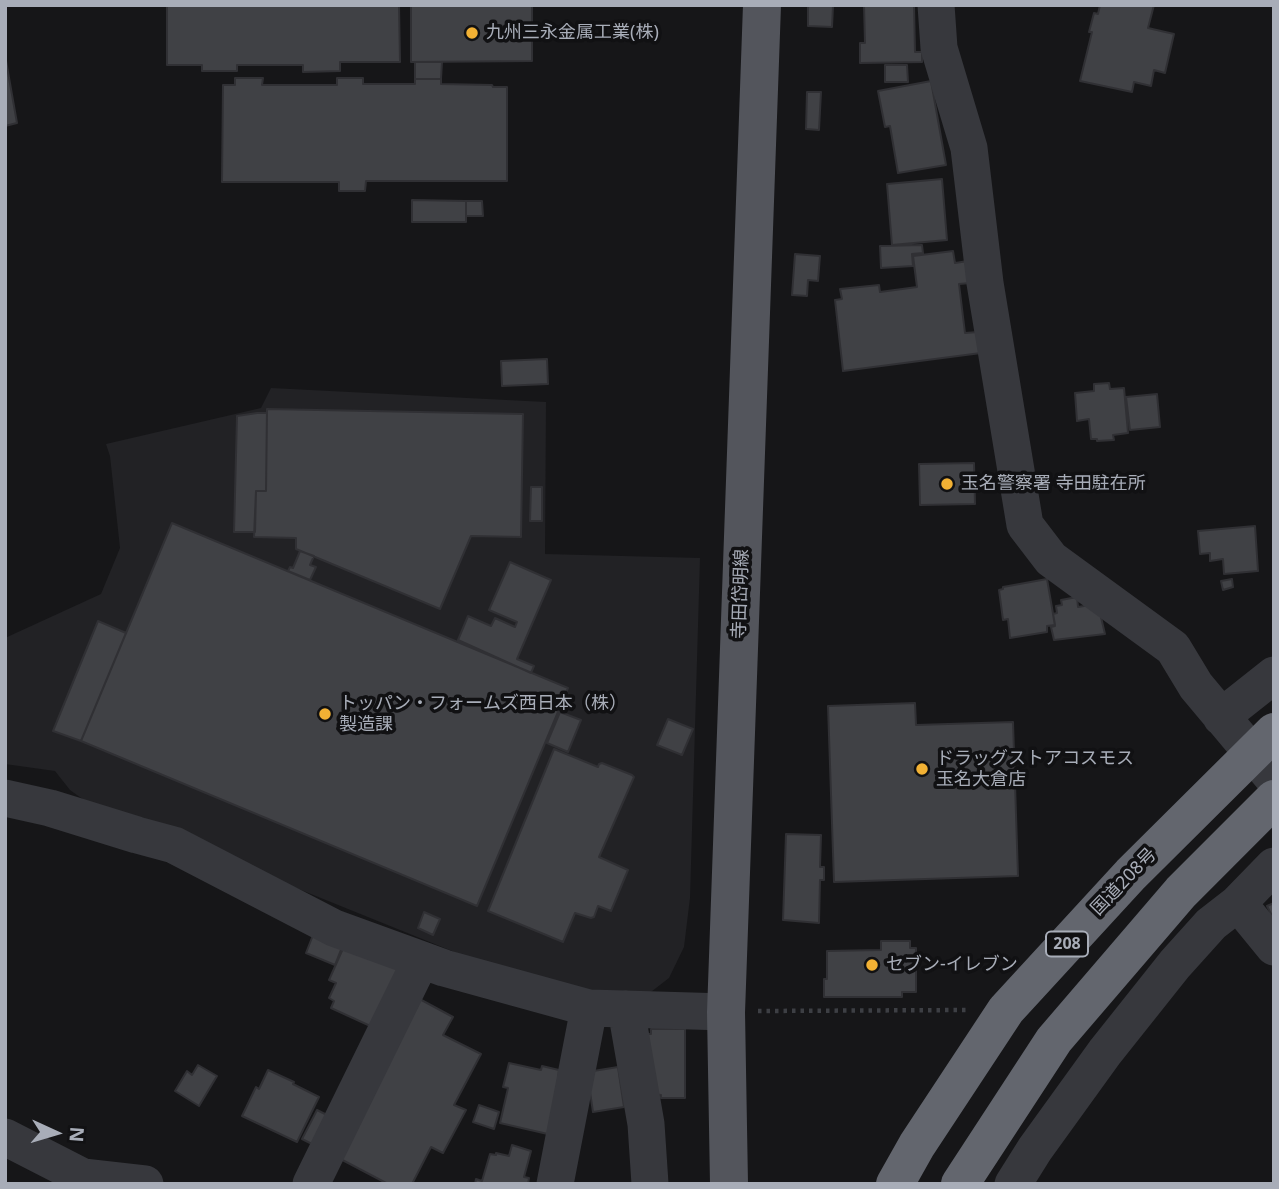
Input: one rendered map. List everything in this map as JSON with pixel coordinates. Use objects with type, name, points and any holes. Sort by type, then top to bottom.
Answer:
[{"type":"highway","name":"国道208号","points":[[895,1184],[917,1145],[1006,1010],[1131,874],[1266,755]]},
{"type":"highway","points":[[960,1184],[1054,1040],[1181,892],[1274,799]]},
{"type":"main road","name":"寺田岱明線","points":[[729,1184],[726,1012],[762,5]]},
{"type":"street","points":[[936,5],[939,48],[970,148],[985,284],[1025,525],[1051,559],[1173,648],[1196,686],[1221,717],[1266,755]]},
{"type":"street","points":[[1221,717],[1274,675]]},
{"type":"street","points":[[5,798],[50,808],[174,845],[334,929],[444,968],[589,1008],[726,1012]]},
{"type":"street","points":[[1013,1184],[1035,1149],[1113,1042],[1184,954],[1274,866]]},
{"type":"street","points":[[1238,903],[1274,947]]},
{"type":"street","points":[[311,1184],[421,960]]},
{"type":"street","points":[[555,1184],[589,1008]]},
{"type":"street","points":[[626,1009],[646,1124],[650,1184]]},
{"type":"street","points":[[5,1137],[83,1177],[145,1184]]},
{"type":"path","points":[[726,1012],[1006,1010]]},
{"type":"shaded area","points":[[271,388],[546,402],[545,554],[700,558],[690,898],[684,947],[669,978],[647,995],[586,999],[531,983],[91,805],[70,790],[55,771],[5,764],[5,638],[101,594],[120,548],[110,456],[106,444],[261,408]]},
{"type":"building","points":[[167,5],[399,5],[400,62],[340,62],[340,71],[303,72],[303,65],[237,65],[237,71],[202,71],[202,65],[167,65]]},
{"type":"building","name":"九州三永金属工業(株)","points":[[411,5],[532,5],[532,61],[411,62]]},
{"type":"building","points":[[808,5],[833,6],[832,27],[808,26]]},
{"type":"building","points":[[864,5],[914,5],[915,52],[922,52],[922,62],[860,63],[860,43],[865,43]]},
{"type":"building","points":[[1100,5],[1154,5],[1148,28],[1174,34],[1165,73],[1154,70],[1151,86],[1134,82],[1132,92],[1080,81],[1094,13],[1098,14]]},
{"type":"building","points":[[5,55],[17,123],[5,126]]},
{"type":"building","points":[[415,62],[442,62],[441,79],[415,79]]},
{"type":"building","points":[[885,65],[907,65],[908,82],[885,82]]},
{"type":"building","points":[[235,78],[263,78],[262,85],[337,85],[337,78],[363,78],[363,84],[415,84],[415,79],[441,79],[441,84],[507,87],[507,181],[366,181],[365,191],[339,191],[339,182],[222,182],[223,85],[235,85]]},
{"type":"building","points":[[931,81],[946,165],[898,173],[890,126],[885,127],[878,91]]},
{"type":"building","points":[[807,92],[821,92],[819,130],[806,129]]},
{"type":"building","points":[[942,179],[947,240],[892,245],[887,184]]},
{"type":"building","points":[[412,200],[466,201],[466,222],[412,222]]},
{"type":"building","points":[[466,201],[482,201],[483,216],[466,216]]},
{"type":"building","points":[[922,245],[923,253],[912,254],[913,266],[881,268],[880,246]]},
{"type":"building","points":[[953,251],[955,263],[968,261],[971,283],[959,284],[965,333],[978,332],[981,353],[843,371],[835,300],[842,299],[840,289],[879,285],[880,292],[917,287],[913,256]]},
{"type":"building","points":[[795,254],[820,256],[818,281],[808,280],[807,296],[792,295]]},
{"type":"building","points":[[547,359],[548,384],[502,386],[501,361]]},
{"type":"building","points":[[1109,383],[1110,389],[1124,388],[1128,433],[1113,435],[1114,440],[1097,441],[1091,439],[1089,419],[1077,421],[1075,393],[1094,391],[1094,384]]},
{"type":"building","points":[[1157,394],[1160,427],[1130,430],[1126,397]]},
{"type":"building","points":[[267,409],[523,414],[521,537],[471,536],[440,609],[296,549],[296,538],[254,537],[256,491],[266,491]]},
{"type":"building","points":[[267,413],[266,491],[256,491],[255,532],[234,532],[237,416]]},
{"type":"building","name":"玉名警察署 寺田駐在所","points":[[974,463],[975,504],[920,505],[919,464]]},
{"type":"building","points":[[531,487],[542,487],[542,521],[530,521]]},
{"type":"building","name":"トッパン・フォームズ西日本（株） 製造課","points":[[172,523],[568,688],[477,906],[81,741]]},
{"type":"building","points":[[1255,526],[1258,571],[1224,574],[1223,559],[1210,561],[1210,553],[1200,554],[1198,531]]},
{"type":"building","points":[[300,551],[314,556],[310,565],[316,567],[310,580],[288,571],[290,567],[293,568]]},
{"type":"building","points":[[510,562],[551,580],[517,659],[534,666],[531,673],[458,640],[468,616],[491,626],[495,618],[515,627],[517,622],[489,610]]},
{"type":"building","points":[[1047,579],[1055,625],[1047,626],[1047,632],[1010,638],[1008,619],[1003,620],[999,590]]},
{"type":"building","points":[[1232,579],[1233,587],[1223,590],[1221,581]]},
{"type":"building","points":[[1077,597],[1078,607],[1084,606],[1084,602],[1100,613],[1105,634],[1054,640],[1051,627],[1055,626],[1053,614],[1057,613],[1056,606],[1062,605],[1061,600]]},
{"type":"building","points":[[98,621],[126,633],[81,741],[53,731]]},
{"type":"building","name":"ドラッグストアコスモス 玉名大倉店","points":[[915,703],[916,725],[1013,722],[1018,876],[834,882],[828,706]]},
{"type":"building","points":[[560,712],[581,720],[568,752],[547,743]]},
{"type":"building","points":[[668,719],[693,729],[682,755],[657,745]]},
{"type":"building","points":[[554,749],[598,767],[602,763],[634,777],[599,857],[628,870],[611,911],[598,906],[591,918],[575,913],[563,942],[488,911]]},
{"type":"building","points":[[786,834],[821,835],[820,867],[824,867],[824,880],[820,880],[819,923],[783,920]]},
{"type":"building","points":[[1274,903],[1274,920],[1267,906]]},
{"type":"building","points":[[424,912],[440,919],[433,935],[418,928]]},
{"type":"building","points":[[315,930],[344,942],[335,965],[306,953]]},
{"type":"building","name":"セブン-イレブン","points":[[881,941],[910,941],[910,948],[916,948],[916,992],[902,992],[902,997],[824,997],[827,951],[881,950]]},
{"type":"building","points":[[345,944],[406,971],[379,1030],[331,1008],[334,1001],[329,998],[336,983],[329,980]]},
{"type":"building","points":[[414,996],[453,1017],[443,1035],[481,1054],[454,1105],[466,1110],[443,1153],[431,1147],[412,1184],[388,1184],[331,1154]]},
{"type":"building","points":[[651,1029],[685,1029],[685,1098],[661,1098],[661,1095],[651,1094],[640,1034],[651,1034]]},
{"type":"building","points":[[509,1063],[541,1070],[542,1066],[559,1070],[552,1135],[500,1123],[508,1088],[503,1087]]},
{"type":"building","points":[[198,1065],[217,1076],[199,1106],[175,1091],[187,1071],[192,1075]]},
{"type":"building","points":[[618,1067],[624,1107],[593,1112],[587,1072]]},
{"type":"building","points":[[268,1070],[319,1097],[297,1142],[242,1116]]},
{"type":"building","points":[[479,1105],[499,1112],[494,1129],[473,1122]]},
{"type":"building","points":[[317,1110],[331,1117],[316,1146],[302,1139]]},
{"type":"building","points":[[512,1145],[531,1151],[524,1177],[529,1178],[528,1184],[475,1184],[476,1179],[482,1181],[490,1154],[509,1156]]},
{"type":"place","name":"九州三永金属工業(株)","points":[[472,33]]},
{"type":"place","name":"玉名警察署 寺田駐在所","points":[[947,484]]},
{"type":"place","name":"トッパン・フォームズ西日本（株） 製造課","points":[[325,714]]},
{"type":"place","name":"ドラッグストアコスモス 玉名大倉店","points":[[922,769]]},
{"type":"place","name":"セブン-イレブン","points":[[872,965]]}]
